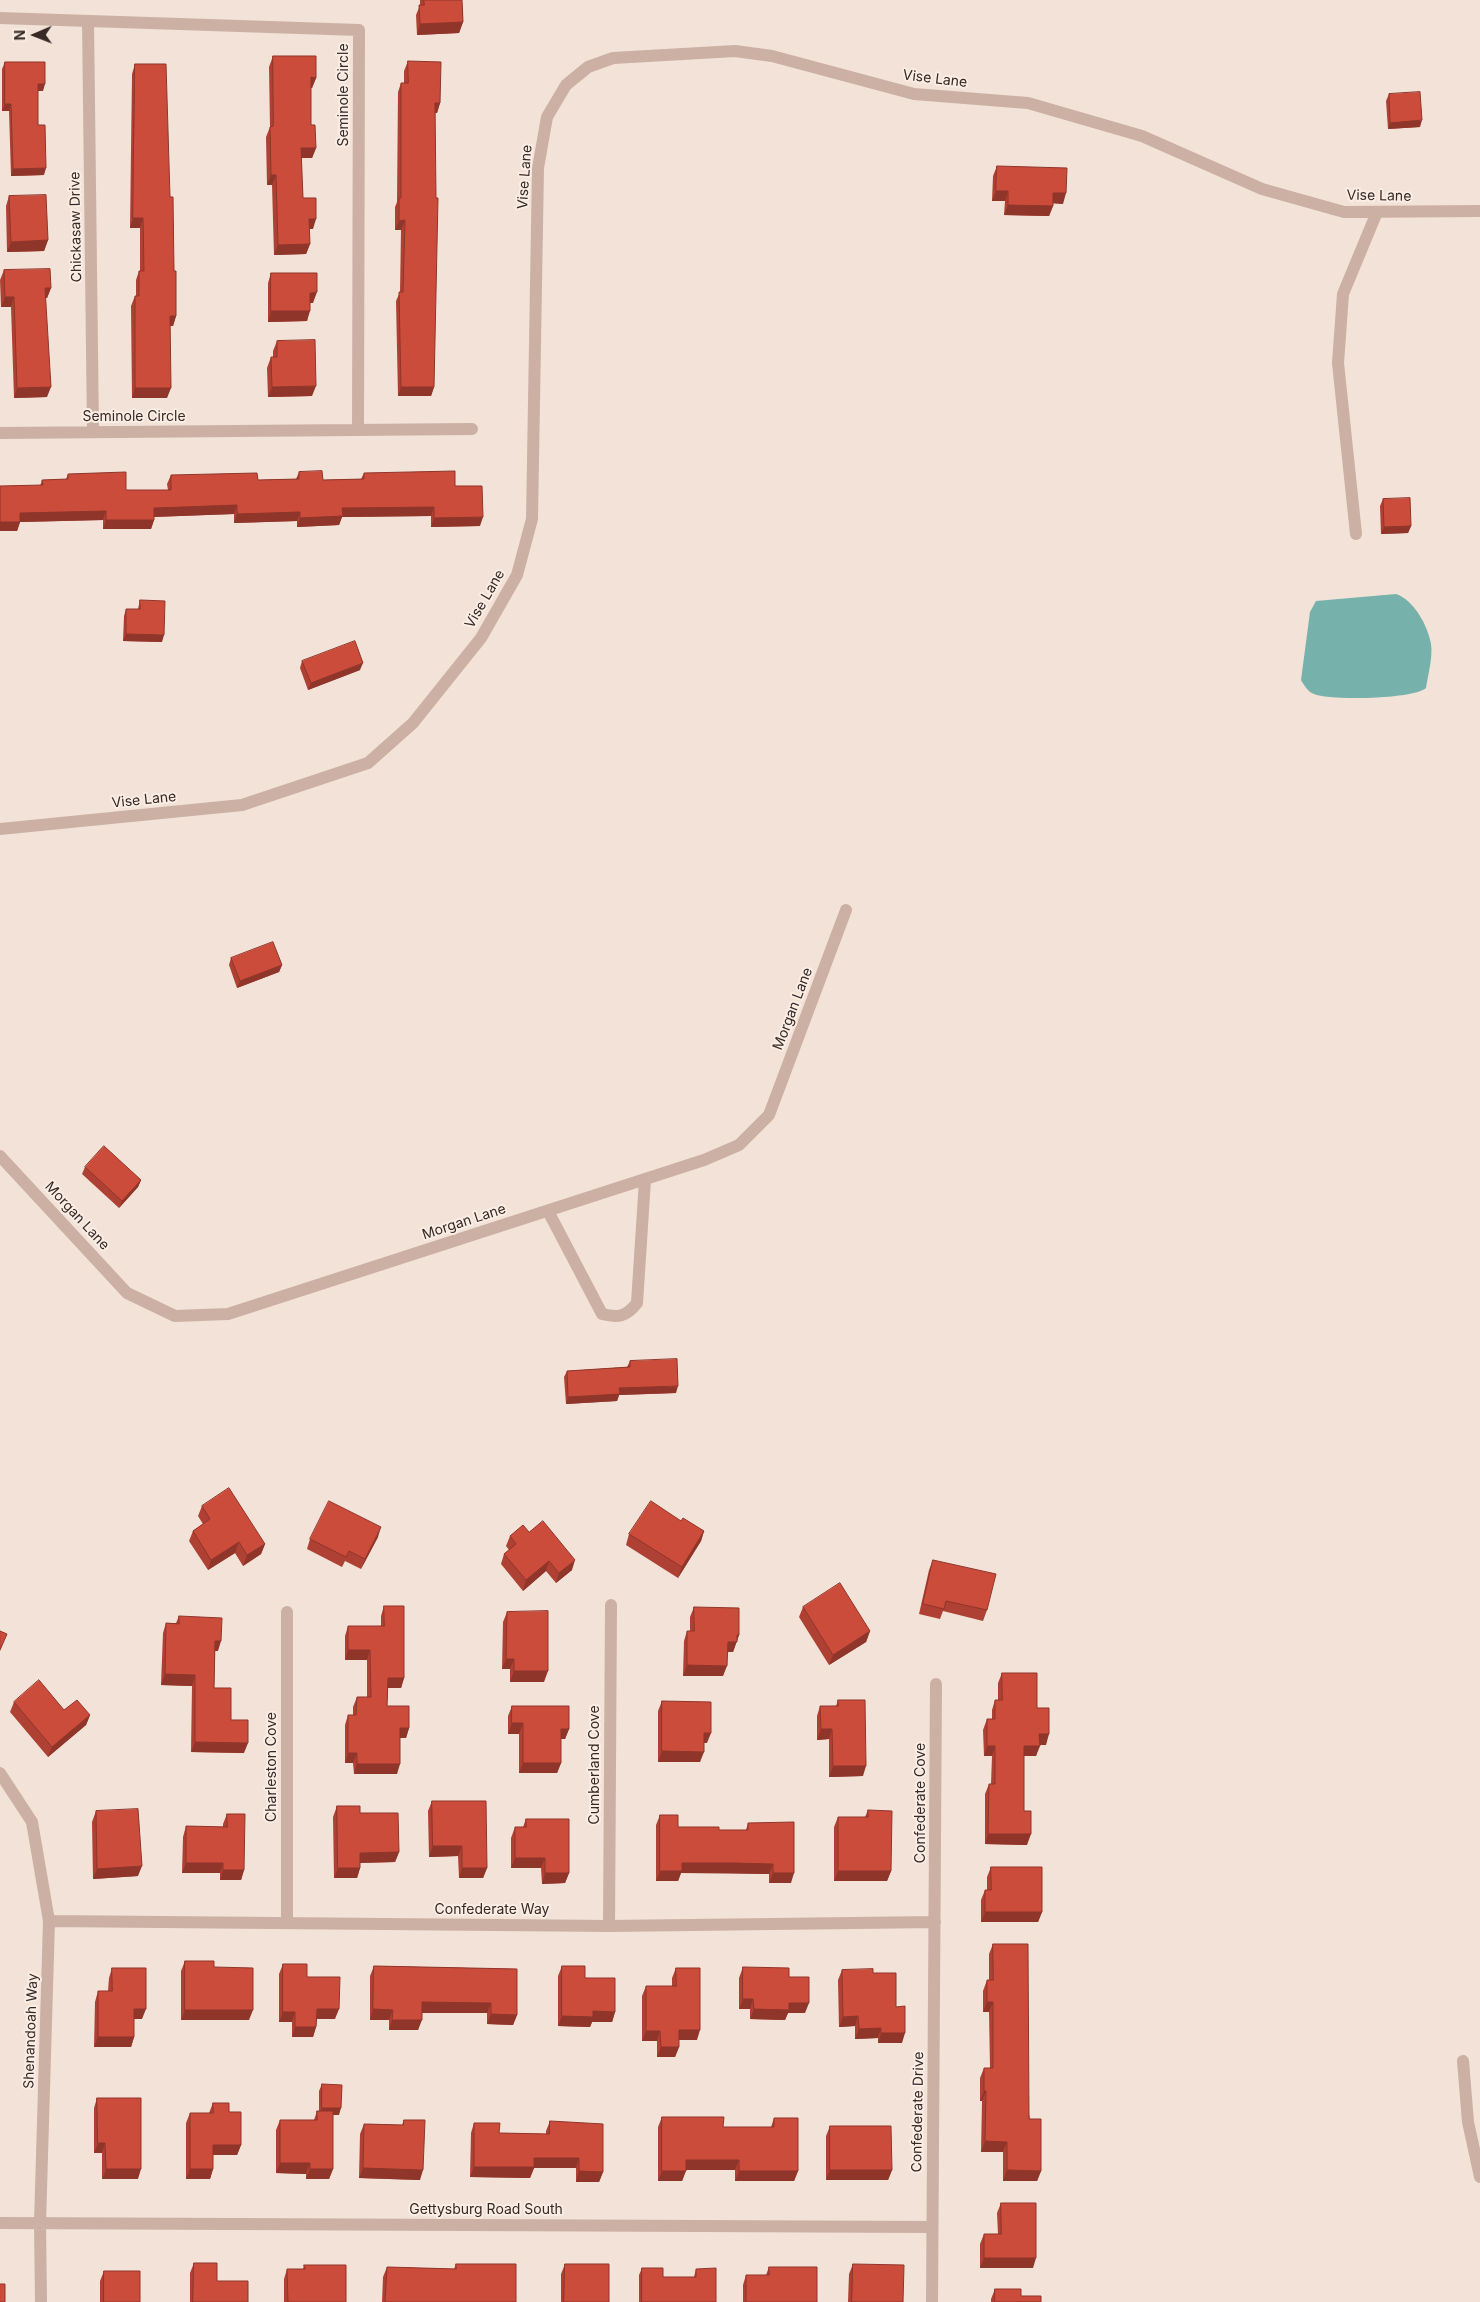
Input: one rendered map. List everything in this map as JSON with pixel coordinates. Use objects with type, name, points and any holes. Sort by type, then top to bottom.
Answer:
[{"type":"street","name":"Seminole Circle","points":[[0,18],[359,30],[358,430]]},
{"type":"street","name":"Chickasaw Drive","points":[[88,21],[93,432]]},
{"type":"street","name":"Vise Lane","points":[[0,829],[242,805],[368,763],[413,723],[481,638],[517,576],[532,520],[538,168],[547,118],[566,85],[588,67],[613,58],[735,51],[772,56],[914,94],[1028,103],[1142,136],[1262,189],[1344,212],[1480,211]]},
{"type":"street","points":[[1356,534],[1338,364],[1343,294],[1377,212]]},
{"type":"street","name":"Seminole Circle","points":[[0,433],[472,430]]},
{"type":"street","name":"Morgan Lane","points":[[0,1156],[127,1294],[175,1316],[228,1314],[645,1180],[704,1160],[739,1145],[769,1115],[846,910]]},
{"type":"street","points":[[548,1211],[602,1314],[616,1317],[629,1314],[637,1303],[645,1180]]},
{"type":"street","name":"Cumberland Cove","points":[[609,1926],[611,1605]]},
{"type":"street","name":"Charleston Cove","points":[[287,1612],[288,1923]]},
{"type":"street","name":"Confederate Cove","points":[[935,1922],[936,1684]]},
{"type":"street","name":"Shenandoah Way","points":[[0,1773],[32,1822],[50,1921],[40,2224],[41,2302]]},
{"type":"street","name":"Confederate Way","points":[[50,1921],[609,1926],[935,1922]]},
{"type":"street","name":"Confederate Drive","points":[[932,2302],[935,1922]]},
{"type":"street","points":[[1463,2061],[1468,2122],[1480,2177]]},
{"type":"street","name":"Gettysburg Road South","points":[[0,2223],[932,2227]]},
{"type":"water","points":[[1396,594],[1409,602],[1419,614],[1427,629],[1431,644],[1431,655],[1426,688],[1406,695],[1372,698],[1337,698],[1310,692],[1301,680],[1310,612],[1316,601]]},
{"type":"building","points":[[424,0],[462,0],[463,22],[420,24],[419,5],[424,5]]},
{"type":"building","points":[[273,56],[316,56],[316,78],[311,77],[311,125],[315,125],[316,148],[301,148],[303,198],[316,198],[316,219],[309,219],[310,244],[278,245],[276,175],[271,175],[270,127],[273,126]]},
{"type":"building","points":[[408,61],[441,62],[440,103],[435,103],[436,198],[438,198],[434,387],[401,387],[399,292],[403,292],[405,220],[399,221],[399,198],[401,198],[401,83],[408,83]]},
{"type":"building","points":[[5,62],[45,62],[45,84],[38,84],[38,125],[45,125],[46,168],[13,169],[11,104],[5,104]]},
{"type":"building","points":[[135,64],[166,64],[170,197],[173,197],[174,271],[176,271],[176,316],[170,316],[171,388],[135,388],[135,296],[139,296],[139,271],[144,271],[143,218],[133,218]]},
{"type":"building","points":[[1420,92],[1422,120],[1390,123],[1389,94]]},
{"type":"building","points":[[997,166],[1067,168],[1066,193],[1053,193],[1053,206],[1008,205],[1008,191],[996,191]]},
{"type":"building","points":[[46,195],[48,240],[11,242],[9,196]]},
{"type":"building","points":[[50,269],[51,288],[45,288],[51,387],[17,388],[14,297],[5,297],[4,270]]},
{"type":"building","points":[[271,273],[317,273],[317,292],[310,293],[310,311],[271,311]]},
{"type":"building","points":[[315,340],[316,386],[272,387],[271,357],[277,357],[277,341]]},
{"type":"building","points":[[322,471],[323,480],[364,479],[364,473],[455,471],[455,486],[482,486],[483,517],[434,518],[434,507],[342,508],[343,516],[300,518],[300,512],[237,514],[237,505],[154,508],[154,520],[106,520],[106,511],[20,513],[20,522],[0,522],[0,486],[43,485],[42,480],[68,479],[68,474],[126,472],[126,490],[171,490],[171,475],[257,473],[258,480],[299,479],[299,472]]},
{"type":"building","points":[[1410,498],[1411,526],[1384,527],[1383,499]]},
{"type":"building","points":[[140,600],[165,601],[164,635],[126,634],[126,609],[140,609]]},
{"type":"building","points":[[355,641],[363,663],[311,683],[302,661]]},
{"type":"building","points":[[273,942],[282,965],[240,981],[231,958]]},
{"type":"building","points":[[104,1146],[141,1180],[122,1201],[85,1167]]},
{"type":"building","points":[[677,1359],[678,1386],[619,1388],[620,1394],[568,1397],[567,1371],[630,1367],[630,1361]]},
{"type":"building","points":[[229,1488],[265,1544],[247,1555],[239,1542],[211,1560],[193,1531],[210,1519],[202,1506]]},
{"type":"building","points":[[329,1501],[381,1527],[365,1559],[349,1551],[346,1557],[310,1539]]},
{"type":"building","points":[[651,1501],[681,1521],[683,1518],[704,1531],[682,1567],[629,1534]]},
{"type":"building","points":[[543,1521],[575,1560],[559,1573],[549,1561],[526,1580],[504,1554],[516,1544],[510,1536],[523,1525],[529,1532]]},
{"type":"building","points":[[933,1560],[996,1574],[987,1610],[946,1601],[944,1609],[923,1604]]},
{"type":"building","points":[[840,1583],[870,1631],[833,1655],[803,1607]]},
{"type":"building","points":[[384,1606],[404,1606],[404,1678],[388,1678],[387,1706],[409,1706],[409,1728],[400,1728],[400,1764],[357,1764],[357,1753],[348,1753],[348,1715],[356,1715],[357,1697],[371,1697],[370,1650],[348,1650],[348,1626],[384,1626]]},
{"type":"building","points":[[694,1607],[739,1608],[739,1635],[737,1635],[737,1642],[728,1642],[727,1666],[687,1665],[687,1631],[694,1631]]},
{"type":"building","points":[[548,1611],[548,1671],[514,1671],[514,1659],[506,1659],[507,1612]]},
{"type":"building","points":[[179,1616],[222,1618],[221,1641],[215,1641],[214,1688],[231,1688],[231,1720],[248,1720],[248,1743],[195,1742],[195,1675],[165,1674],[166,1623],[179,1624]]},
{"type":"building","points":[[0,1631],[7,1634],[0,1650]]},
{"type":"building","points":[[1002,1673],[1037,1673],[1037,1708],[1049,1708],[1049,1734],[1039,1734],[1040,1746],[1024,1746],[1024,1811],[1031,1811],[1031,1834],[988,1834],[989,1784],[995,1784],[995,1746],[987,1746],[987,1719],[995,1719],[995,1700],[1002,1700]]},
{"type":"building","points":[[39,1680],[64,1710],[77,1700],[90,1715],[52,1747],[14,1702]]},
{"type":"building","points":[[838,1700],[865,1700],[866,1766],[833,1766],[832,1729],[821,1729],[820,1706],[838,1706]]},
{"type":"building","points":[[662,1701],[711,1702],[711,1733],[704,1733],[704,1752],[662,1751]]},
{"type":"building","points":[[512,1706],[569,1706],[569,1729],[561,1729],[561,1763],[523,1763],[523,1723],[512,1723]]},
{"type":"building","points":[[432,1801],[486,1801],[487,1868],[462,1868],[462,1846],[433,1846]]},
{"type":"building","points":[[337,1806],[360,1806],[360,1813],[398,1813],[399,1852],[360,1853],[360,1868],[338,1868]]},
{"type":"building","points":[[138,1809],[142,1866],[97,1869],[96,1811]]},
{"type":"building","points":[[868,1810],[892,1811],[891,1871],[838,1871],[838,1817],[868,1817]]},
{"type":"building","points":[[227,1814],[245,1814],[244,1870],[223,1870],[223,1863],[186,1863],[186,1826],[227,1827]]},
{"type":"building","points":[[660,1815],[678,1815],[678,1827],[719,1827],[719,1830],[748,1830],[748,1823],[794,1822],[794,1873],[773,1873],[773,1864],[735,1863],[682,1863],[682,1871],[660,1871]]},
{"type":"building","points":[[526,1819],[569,1819],[569,1873],[545,1873],[545,1858],[515,1858],[515,1827],[526,1827]]},
{"type":"building","points":[[991,1867],[1042,1867],[1042,1912],[985,1912],[985,1890],[991,1890]]},
{"type":"building","points":[[993,1944],[1028,1944],[1029,2119],[1041,2119],[1041,2171],[1007,2170],[1007,2142],[985,2141],[986,2091],[984,2091],[984,2068],[993,2068],[993,2002],[987,2002],[987,1980],[993,1980]]},
{"type":"building","points":[[185,1961],[214,1961],[214,1967],[253,1968],[253,2010],[185,2010]]},
{"type":"building","points":[[283,1964],[307,1964],[307,1977],[340,1977],[339,2009],[317,2009],[316,2027],[295,2027],[295,2012],[283,2012]]},
{"type":"building","points":[[374,1966],[517,1969],[517,2015],[491,2014],[491,2003],[422,2002],[422,2020],[392,2020],[393,2010],[373,2009]]},
{"type":"building","points":[[562,1966],[585,1966],[585,1978],[615,1978],[615,2012],[593,2011],[593,2017],[562,2016]]},
{"type":"building","points":[[743,1967],[789,1968],[789,1977],[809,1977],[809,2003],[789,2003],[789,2010],[754,2009],[753,1999],[743,1999]]},
{"type":"building","points":[[112,1968],[146,1968],[146,2009],[134,2009],[134,2037],[98,2037],[98,1991],[112,1991]]},
{"type":"building","points":[[676,1968],[700,1968],[700,2030],[679,2030],[679,2047],[661,2047],[660,2031],[646,2031],[646,1986],[676,1986]]},
{"type":"building","points":[[873,1969],[873,1973],[896,1973],[896,2007],[905,2006],[905,2033],[881,2033],[881,2028],[859,2029],[858,2016],[843,2017],[842,1970]]},
{"type":"building","points":[[322,2084],[342,2085],[341,2108],[322,2108]]},
{"type":"building","points":[[97,2098],[141,2098],[141,2169],[106,2169],[105,2143],[98,2143]]},
{"type":"building","points":[[213,2103],[229,2103],[229,2112],[241,2112],[241,2145],[213,2145],[213,2169],[190,2169],[190,2113],[213,2113]]},
{"type":"building","points":[[317,2111],[333,2111],[333,2169],[310,2169],[310,2163],[280,2163],[280,2120],[317,2120]]},
{"type":"building","points":[[662,2117],[724,2117],[723,2127],[774,2127],[774,2118],[798,2118],[798,2171],[739,2171],[739,2160],[686,2160],[686,2171],[662,2171]]},
{"type":"building","points":[[404,2120],[425,2120],[423,2170],[363,2168],[364,2124],[403,2125]]},
{"type":"building","points":[[550,2121],[603,2124],[603,2172],[579,2171],[579,2158],[534,2158],[534,2167],[474,2167],[474,2123],[500,2123],[499,2133],[549,2134]]},
{"type":"building","points":[[830,2126],[891,2126],[892,2170],[830,2170]]},
{"type":"building","points":[[1001,2203],[1036,2203],[1036,2258],[984,2258],[984,2234],[1001,2234]]},
{"type":"building","points":[[194,2263],[217,2263],[217,2281],[248,2281],[248,2302],[193,2302]]},
{"type":"building","points":[[456,2264],[516,2264],[516,2302],[385,2302],[387,2267],[456,2269]]},
{"type":"building","points":[[565,2264],[609,2264],[609,2302],[564,2302]]},
{"type":"building","points":[[853,2264],[904,2265],[903,2302],[852,2302]]},
{"type":"building","points":[[304,2265],[346,2265],[346,2302],[288,2302],[287,2269],[305,2269]]},
{"type":"building","points":[[769,2267],[817,2267],[817,2302],[746,2302],[746,2275],[769,2275]]},
{"type":"building","points":[[642,2268],[663,2268],[663,2277],[696,2277],[696,2269],[716,2268],[716,2302],[642,2302]]},
{"type":"building","points":[[104,2271],[140,2271],[140,2302],[104,2302]]},
{"type":"building","points":[[0,2284],[5,2284],[5,2302],[0,2302]]},
{"type":"building","points":[[995,2289],[1021,2289],[1021,2296],[1041,2296],[1041,2302],[995,2302]]}]
